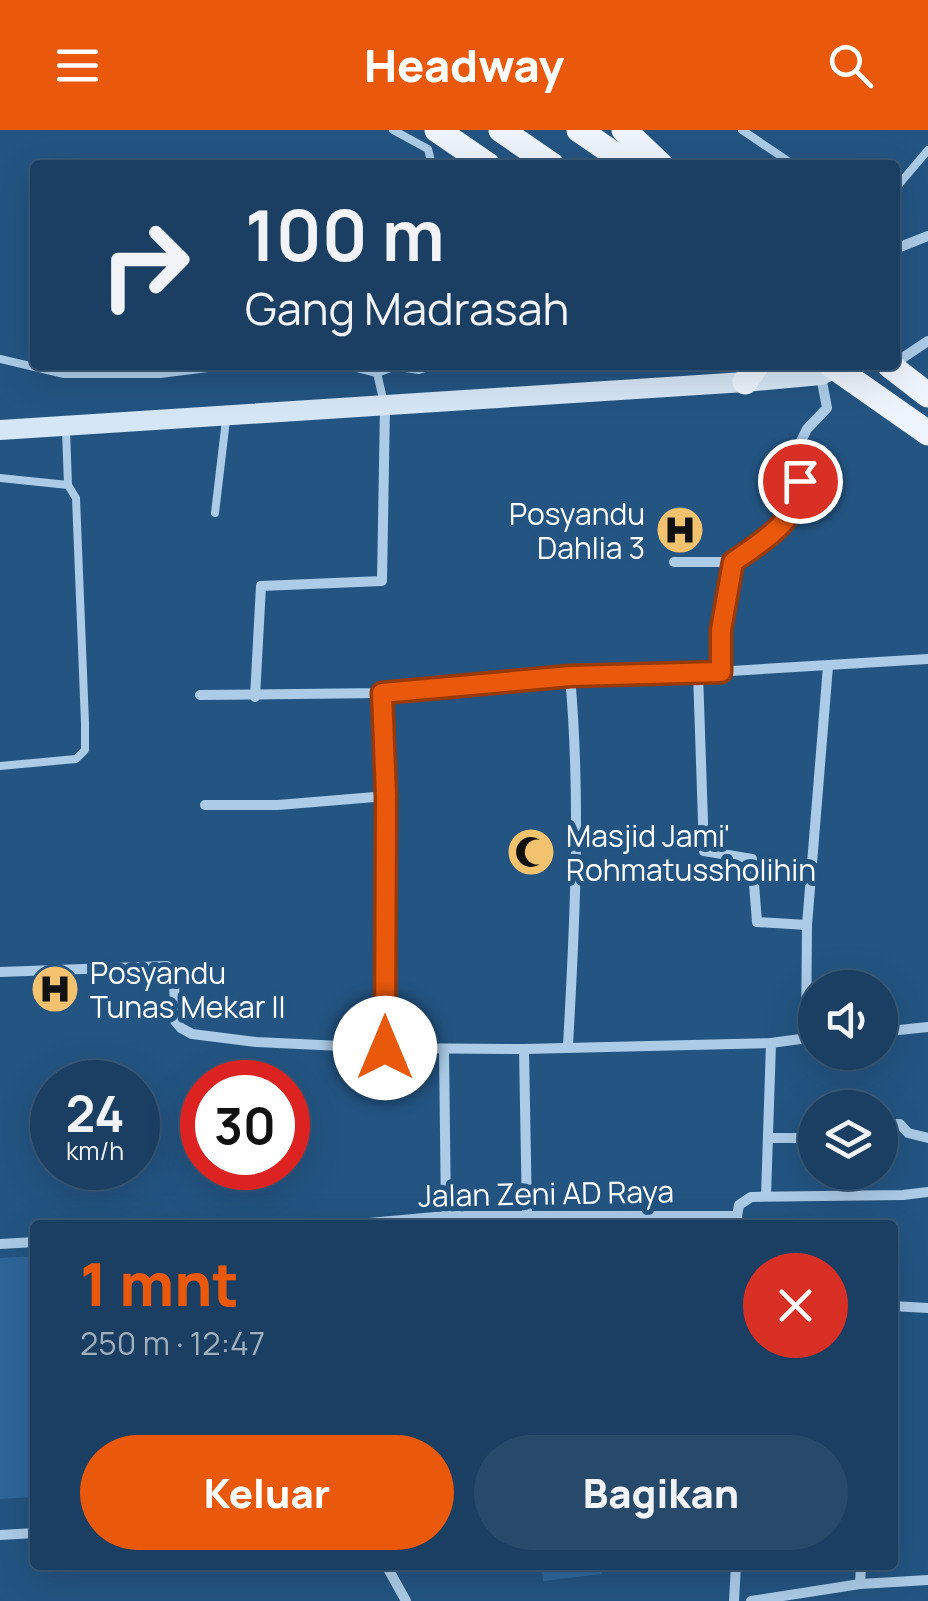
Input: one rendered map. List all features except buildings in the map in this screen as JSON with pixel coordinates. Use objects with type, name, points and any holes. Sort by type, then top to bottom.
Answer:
[{"type":"main road","points":[[438,130],[481,160]]},
{"type":"main road","points":[[501,130],[545,160]]},
{"type":"main road","points":[[579,130],[623,160]]},
{"type":"main road","points":[[624,130],[656,160]]},
{"type":"main road","points":[[831,370],[928,433]]},
{"type":"main road","points":[[898,370],[928,396]]},
{"type":"street","points":[[900,247],[928,236]]},
{"type":"street","points":[[900,360],[928,341]]},
{"type":"street","points":[[0,430],[385,405],[813,370]]},
{"type":"street","points":[[674,562],[733,562],[792,516],[799,498],[798,447],[807,429],[828,408],[829,370]]},
{"type":"street","points":[[255,696],[261,586],[382,581],[385,405]]},
{"type":"street","points":[[721,672],[721,630],[733,562]]},
{"type":"street","points":[[200,695],[382,693],[570,676],[698,674],[928,660]]},
{"type":"street","points":[[809,970],[807,925],[828,666]]},
{"type":"street","points":[[698,674],[704,851],[752,859],[757,922],[807,925]]},
{"type":"street","points":[[568,1046],[577,893],[577,752],[570,676]]},
{"type":"street","points":[[382,693],[386,796],[385,1048]]},
{"type":"street","points":[[205,805],[278,805],[386,796]]},
{"type":"street","points":[[0,972],[168,966],[174,973],[175,1022],[187,1032],[256,1042],[524,1049],[798,1039]]},
{"type":"street","points":[[898,1030],[928,1028]]},
{"type":"street","points":[[766,1196],[771,1042]]},
{"type":"street","points":[[444,1049],[446,1216]]},
{"type":"street","points":[[524,1049],[527,1216]]},
{"type":"street","points":[[898,1124],[908,1133],[928,1138]]},
{"type":"street","points":[[769,1138],[798,1138]]},
{"type":"street","points":[[738,1220],[738,1204],[750,1197],[903,1196],[928,1192]]},
{"type":"street","name":"Jalan Zeni AD Raya","points":[[402,1220],[527,1216],[738,1220]]},
{"type":"street","points":[[0,1244],[30,1242]]},
{"type":"street","points":[[898,1306],[928,1308]]},
{"type":"street","points":[[0,1535],[30,1533]]},
{"type":"street","points":[[389,1570],[406,1601]]},
{"type":"street","points":[[734,1601],[736,1570]]},
{"type":"street","points":[[860,1584],[861,1570]]},
{"type":"street","points":[[751,1601],[860,1584],[928,1580]]},
{"type":"lane","points":[[393,130],[428,149],[431,160]]},
{"type":"lane","points":[[742,130],[787,160]]},
{"type":"lane","points":[[900,184],[928,150]]},
{"type":"lane","points":[[0,359],[30,366]]},
{"type":"lane","points":[[47,370],[64,374],[192,370]]},
{"type":"lane","points":[[365,370],[386,370]]},
{"type":"lane","points":[[377,373],[385,405]]},
{"type":"lane","points":[[214,513],[226,416]]},
{"type":"lane","points":[[0,766],[72,761],[85,750],[84,626],[76,498],[68,486],[66,426]]},
{"type":"lane","points":[[0,478],[68,486]]},
{"type":"shaded area","points":[[30,1256],[30,1497],[0,1499],[0,1258]]},
{"type":"shaded area","points":[[542,1570],[602,1570],[602,1574],[543,1581]]},
{"type":"place","name":"Posyandu Dahlia 3","points":[[680,530]]},
{"type":"place","name":"Masjid Jami' Rohmatussholihin","points":[[531,852]]},
{"type":"place","name":"Posyandu Tunas Mekar II","points":[[55,989]]},
{"type":"route","points":[[385,1048],[386,796],[382,693],[570,676],[721,672],[721,630],[733,562],[792,516],[800,481]]}]
